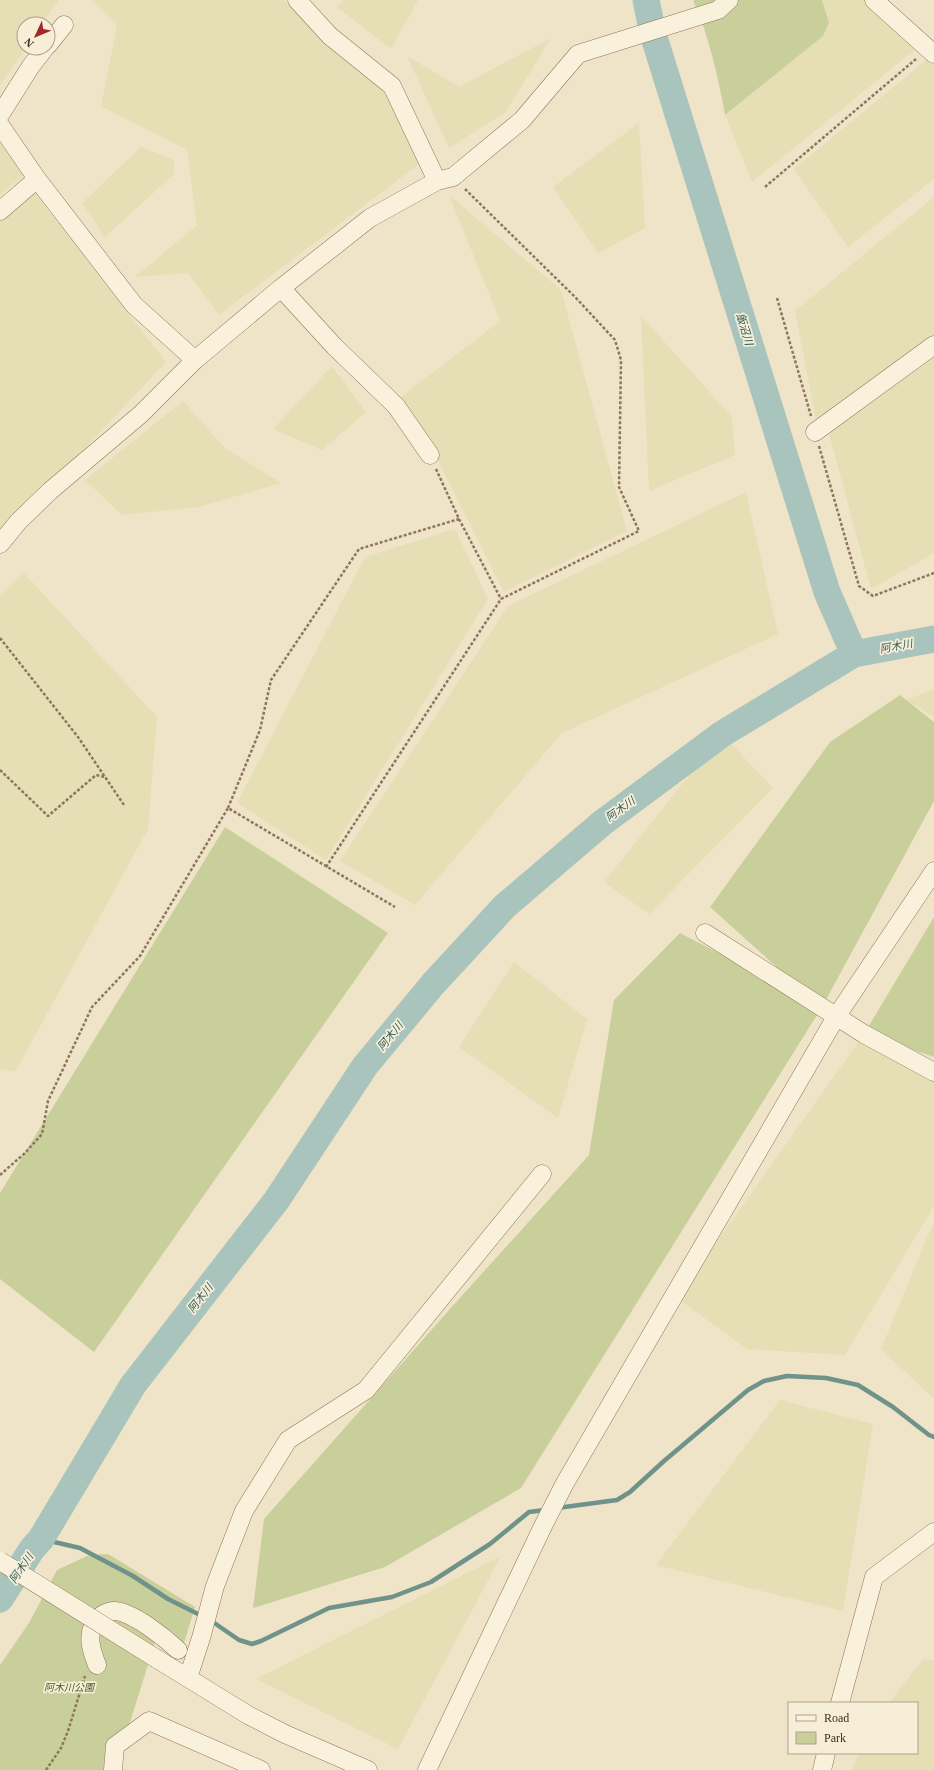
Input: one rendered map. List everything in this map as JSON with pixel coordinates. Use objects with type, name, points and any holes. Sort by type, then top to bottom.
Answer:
[{"type":"street","points":[[297,0],[330,36],[392,86],[445,179]]},
{"type":"street","points":[[0,544],[18,522],[50,491],[141,414],[195,360],[281,288],[370,218],[445,179],[522,120],[578,54],[718,10],[729,0]]},
{"type":"street","points":[[874,0],[931,51]]},
{"type":"street","points":[[56,34],[64,25]]},
{"type":"street","points":[[0,115],[39,56]]},
{"type":"street","points":[[0,125],[37,179],[134,305],[195,360]]},
{"type":"street","points":[[0,211],[37,179]]},
{"type":"street","points":[[281,288],[334,346],[396,406],[430,455]]},
{"type":"street","points":[[815,432],[934,345]]},
{"type":"street","points":[[427,1770],[565,1483],[836,1016],[934,871]]},
{"type":"street","points":[[705,933],[836,1016],[934,1072]]},
{"type":"street","points":[[188,1678],[202,1638],[215,1586],[244,1511],[288,1440],[366,1390],[542,1174]]},
{"type":"street","points":[[840,1702],[874,1577],[934,1532]]},
{"type":"street","points":[[0,1561],[248,1715],[285,1734],[368,1770]]},
{"type":"street","points":[[97,1665],[91,1645],[90,1635],[92,1627],[98,1618],[106,1613],[114,1611],[124,1614],[141,1623],[165,1638],[178,1650]]},
{"type":"street","points":[[113,1770],[115,1746],[149,1721],[261,1770]]},
{"type":"street","points":[[822,1770],[826,1754]]},
{"type":"path","points":[[765,186],[931,51]]},
{"type":"path","points":[[326,867],[501,599],[639,531],[619,487],[621,360],[615,340],[581,303],[445,179]]},
{"type":"path","points":[[777,298],[859,586],[873,596],[934,573]]},
{"type":"path","points":[[430,455],[459,519],[501,599]]},
{"type":"path","points":[[0,1175],[26,1153],[42,1134],[48,1102],[92,1007],[140,956],[228,808],[260,730],[271,680],[359,549],[459,519]]},
{"type":"path","points":[[0,638],[78,737],[124,805]]},
{"type":"path","points":[[0,770],[48,816],[96,776],[105,777]]},
{"type":"path","points":[[228,808],[395,907]]},
{"type":"path","points":[[46,1770],[61,1748],[85,1677],[97,1665]]},
{"type":"shaded area","points":[[0,0],[59,0],[48,16],[16,16],[16,56],[20,56],[0,85]]},
{"type":"shaded area","points":[[91,0],[284,0],[383,88],[419,164],[219,315],[188,273],[135,277],[197,225],[187,150],[101,106],[117,26]]},
{"type":"shaded area","points":[[343,0],[418,0],[391,49],[337,7]]},
{"type":"shaded area","points":[[822,0],[870,0],[917,48],[752,182],[725,115],[823,36],[829,23]]},
{"type":"shaded area","points":[[551,38],[506,112],[449,148],[407,56],[459,87]]},
{"type":"shaded area","points":[[930,57],[934,61],[934,179],[848,247],[794,169]]},
{"type":"shaded area","points":[[639,123],[645,228],[598,253],[553,187]]},
{"type":"shaded area","points":[[0,142],[25,174],[0,195]]},
{"type":"shaded area","points":[[141,147],[174,160],[174,174],[105,237],[82,203]]},
{"type":"shaded area","points":[[33,191],[166,362],[0,539],[0,220]]},
{"type":"shaded area","points":[[449,195],[561,290],[627,531],[504,592],[429,443],[397,400],[500,321]]},
{"type":"shaded area","points":[[934,197],[934,334],[816,420],[795,311]]},
{"type":"shaded area","points":[[641,316],[732,417],[735,455],[649,491]]},
{"type":"shaded area","points":[[934,354],[934,553],[871,589],[828,430]]},
{"type":"shaded area","points":[[332,366],[366,412],[322,450],[273,429]]},
{"type":"shaded area","points":[[183,401],[225,448],[281,483],[199,507],[122,515],[85,480]]},
{"type":"shaded area","points":[[746,492],[778,634],[562,733],[415,905],[340,861],[508,606]]},
{"type":"shaded area","points":[[455,529],[488,599],[326,860],[237,803],[365,557]]},
{"type":"shaded area","points":[[24,573],[157,717],[148,829],[15,1072],[0,1069],[0,597]]},
{"type":"shaded area","points":[[934,689],[934,717],[906,700]]},
{"type":"shaded area","points":[[722,734],[773,788],[649,914],[604,882]]},
{"type":"shaded area","points":[[514,962],[587,1019],[558,1118],[459,1047]]},
{"type":"shaded area","points":[[864,1034],[934,1072],[934,1206],[845,1355],[747,1349],[677,1298]]},
{"type":"shaded area","points":[[934,1221],[934,1399],[881,1349]]},
{"type":"shaded area","points":[[780,1400],[873,1424],[843,1611],[656,1565]]},
{"type":"shaded area","points":[[501,1556],[398,1749],[256,1679],[453,1580]]},
{"type":"shaded area","points":[[923,1659],[934,1661],[934,1770],[852,1770],[859,1754],[918,1754],[918,1702],[890,1702]]},
{"type":"green space","points":[[693,0],[822,0],[829,23],[823,36],[725,115],[712,56],[704,28]]},
{"type":"green space","points":[[900,695],[934,722],[934,801],[822,1007],[521,1488],[385,1567],[253,1608],[264,1519],[589,1155],[614,1000],[680,933],[820,1006],[710,907],[830,742]]},
{"type":"green space","points":[[225,827],[388,933],[94,1352],[0,1279],[0,1193]]},
{"type":"green space","points":[[934,917],[934,1057],[864,1034]]},
{"type":"green space","name":"阿木川公園","points":[[108,1554],[195,1607],[180,1656],[156,1639],[123,1745],[112,1770],[0,1770],[0,1665],[29,1623],[57,1570],[89,1555]]},
{"type":"waterway","name":"飯沼川","points":[[646,0],[653,34],[827,592],[854,654]]},
{"type":"waterway","name":"阿木川","points":[[0,1599],[32,1549],[41,1539],[133,1385],[276,1201],[365,1066],[433,984],[505,906],[602,823],[722,734],[854,654],[934,639]]},
{"type":"waterway","points":[[557,1508],[617,1500],[630,1492],[664,1461],[748,1390],[764,1381],[787,1376],[826,1378],[858,1385],[893,1407],[929,1435],[934,1437]]},
{"type":"waterway","points":[[210,1620],[239,1640],[252,1644],[329,1608],[392,1597],[431,1582],[490,1544],[529,1512],[545,1510]]},
{"type":"waterway","points":[[41,1539],[80,1548],[133,1576],[168,1599],[204,1617]]}]
